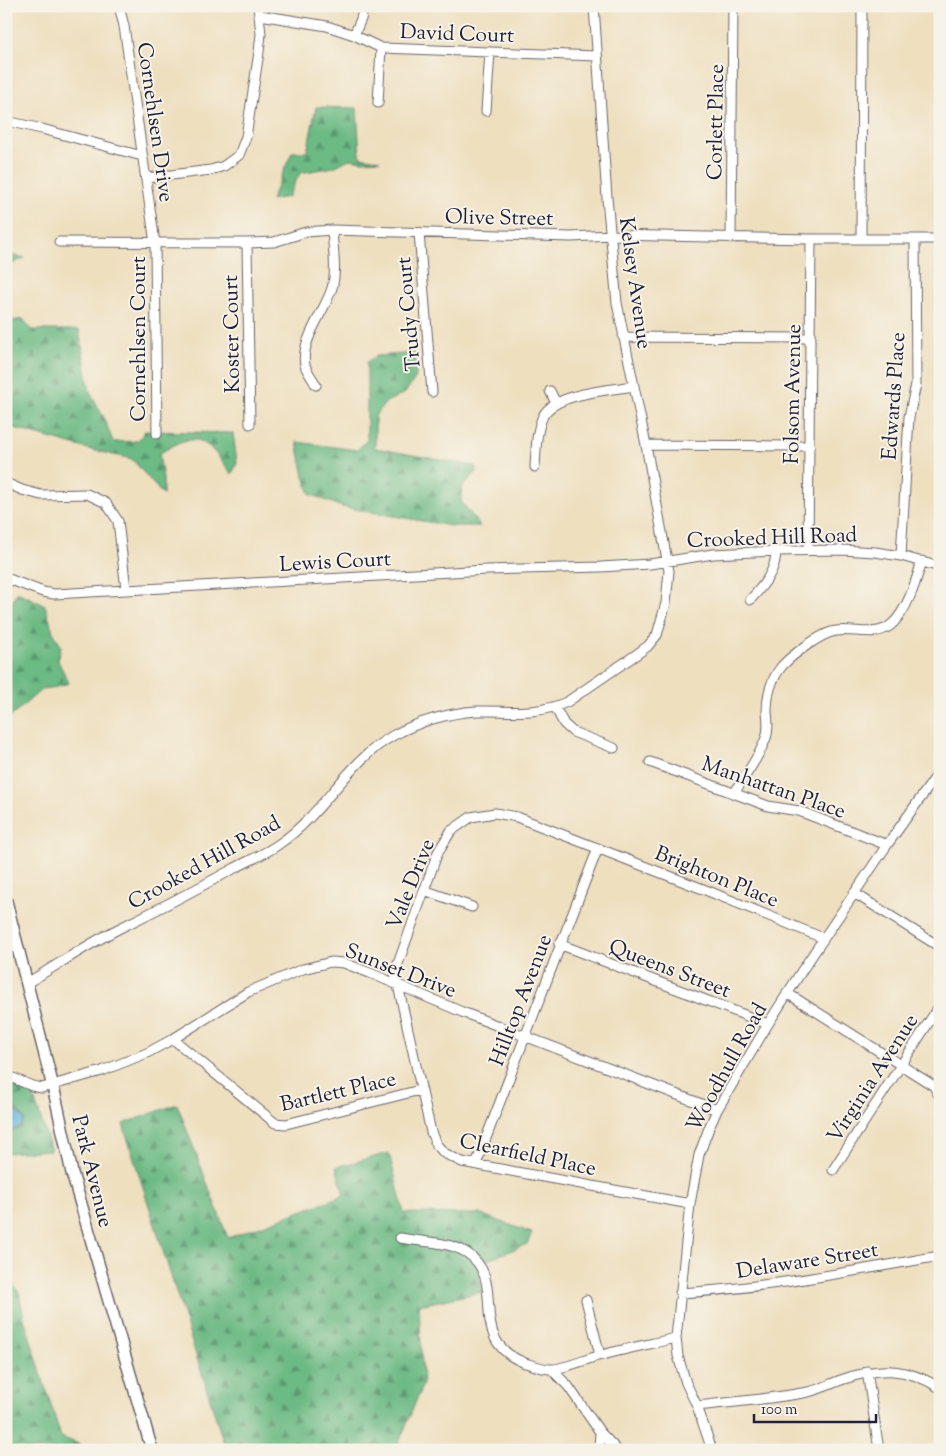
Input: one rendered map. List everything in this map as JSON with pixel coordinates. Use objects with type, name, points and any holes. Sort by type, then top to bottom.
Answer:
[{"type":"main road","name":"Park Avenue","points":[[6,900],[53,1086],[72,1173],[152,1450]]},
{"type":"street","name":"Cornehlsen Drive","points":[[119,6],[124,26],[155,243]]},
{"type":"street","points":[[354,35],[364,6]]},
{"type":"street","name":"Kelsey Avenue","points":[[594,6],[610,236],[617,303],[668,560]]},
{"type":"street","name":"Corlett Place","points":[[731,238],[733,6]]},
{"type":"street","points":[[861,239],[862,6]]},
{"type":"street","points":[[147,178],[218,168],[231,162],[239,155],[246,138],[261,34],[259,10]]},
{"type":"street","name":"David Court","points":[[259,10],[327,26],[354,35],[381,48],[597,56]]},
{"type":"street","points":[[378,103],[381,48]]},
{"type":"street","points":[[486,111],[490,52]]},
{"type":"street","points":[[6,121],[142,156]]},
{"type":"street","points":[[316,385],[305,365],[305,352],[332,286],[334,275],[332,230]]},
{"type":"street","name":"Olive Street","points":[[59,242],[274,242],[306,232],[332,230],[571,237],[940,239]]},
{"type":"street","name":"Trudy Court","points":[[419,233],[432,392]]},
{"type":"street","name":"Folsom Avenue","points":[[808,550],[811,239]]},
{"type":"street","name":"Edwards Place","points":[[900,556],[909,417],[916,384],[915,239]]},
{"type":"street","name":"Cornehlsen Court","points":[[155,243],[157,434]]},
{"type":"street","name":"Koster Court","points":[[247,243],[250,424]]},
{"type":"street","points":[[623,337],[811,338]]},
{"type":"street","points":[[534,467],[538,434],[543,416],[556,403],[579,395],[634,386]]},
{"type":"street","points":[[550,391],[556,403]]},
{"type":"street","points":[[646,445],[810,446]]},
{"type":"street","points":[[6,482],[22,490],[41,495],[87,494],[106,503],[118,521],[126,589]]},
{"type":"street","points":[[750,600],[770,574],[776,559],[776,550]]},
{"type":"street","name":"Crooked Hill Road","points":[[27,983],[117,930],[279,844],[313,816],[360,761],[394,736],[418,724],[450,714],[534,711],[555,707],[582,692],[648,646],[656,635],[664,614],[668,588],[668,560],[713,554],[808,550],[875,552],[922,561],[940,567]]},
{"type":"street","name":"Lewis Court","points":[[6,578],[43,592],[54,594],[487,570],[601,568],[668,560]]},
{"type":"street","points":[[734,794],[766,737],[768,726],[767,699],[770,687],[783,666],[822,636],[833,631],[878,632],[889,627],[904,608],[922,561]]},
{"type":"street","points":[[555,707],[564,724],[573,732],[614,748]]},
{"type":"street","name":"Manhattan Place","points":[[650,762],[768,806],[799,811],[886,846]]},
{"type":"street","name":"Woodhull Road","points":[[712,1450],[697,1406],[686,1383],[678,1356],[676,1338],[690,1204],[699,1155],[717,1110],[787,993],[886,846],[940,771]]},
{"type":"street","name":"Vale Drive","points":[[398,986],[395,972],[438,852],[451,831],[471,817],[495,813],[517,817],[598,848]]},
{"type":"street","name":"Brighton Place","points":[[598,848],[823,938]]},
{"type":"street","name":"Hilltop Avenue","points":[[476,1164],[559,944],[598,848]]},
{"type":"street","points":[[424,890],[472,907]]},
{"type":"street","points":[[854,893],[940,947]]},
{"type":"street","name":"Queens Street","points":[[559,944],[768,1024]]},
{"type":"street","name":"Sunset Drive","points":[[6,1075],[32,1086],[42,1088],[102,1072],[147,1053],[173,1039],[248,992],[303,969],[331,962],[344,963],[525,1037],[717,1110]]},
{"type":"street","name":"Clearfield Place","points":[[398,986],[431,1132],[436,1144],[444,1153],[453,1158],[476,1164],[690,1204]]},
{"type":"street","points":[[787,993],[934,1086],[940,1098]]},
{"type":"street","name":"Virginia Avenue","points":[[833,1170],[940,1006]]},
{"type":"street","name":"Bartlett Place","points":[[173,1039],[276,1124],[286,1124],[420,1090]]},
{"type":"street","points":[[400,1238],[451,1246],[467,1253],[478,1264],[485,1277],[490,1327],[497,1344],[512,1358],[552,1370],[568,1386],[600,1432],[617,1450]]},
{"type":"street","name":"Delaware Street","points":[[680,1293],[790,1283],[940,1256]]},
{"type":"street","points":[[586,1300],[600,1355]]},
{"type":"street","points":[[552,1370],[600,1355],[676,1338]]},
{"type":"street","points":[[697,1406],[812,1392],[867,1371],[892,1371],[913,1374],[940,1388]]},
{"type":"street","points":[[867,1371],[879,1450]]},
{"type":"street","points":[[599,1450],[600,1432]]},
{"type":"green space","points":[[316,107],[357,108],[360,157],[380,160],[363,161],[349,159],[334,167],[300,173],[288,197],[271,200],[292,152],[307,152]]},
{"type":"green space","points":[[6,254],[25,258],[6,266]]},
{"type":"green space","points":[[23,319],[32,330],[79,330],[90,392],[104,418],[113,442],[138,441],[145,431],[233,433],[237,463],[232,474],[208,446],[193,440],[184,441],[159,454],[163,479],[163,495],[132,459],[10,427],[6,424],[6,322]]},
{"type":"green space","points":[[415,353],[416,377],[405,393],[386,402],[375,416],[375,448],[475,466],[477,472],[463,486],[461,501],[480,526],[451,526],[342,507],[310,494],[297,442],[357,450],[367,440],[367,362],[376,356]]},
{"type":"green space","points":[[17,592],[45,605],[53,632],[61,646],[58,661],[69,683],[42,689],[6,721],[6,613]]},
{"type":"green space","points":[[6,1084],[33,1094],[51,1150],[6,1153],[6,1132],[21,1128],[24,1119],[6,1100]]},
{"type":"green space","points":[[177,1104],[228,1238],[344,1195],[336,1167],[389,1153],[404,1213],[480,1214],[532,1233],[527,1244],[478,1264],[482,1292],[419,1305],[423,1384],[396,1450],[226,1450],[123,1124]]},
{"type":"green space","points":[[6,1276],[19,1292],[24,1318],[61,1437],[84,1446],[84,1450],[6,1450]]},
{"type":"water","points":[[6,1100],[24,1119],[20,1127],[6,1132]]}]
